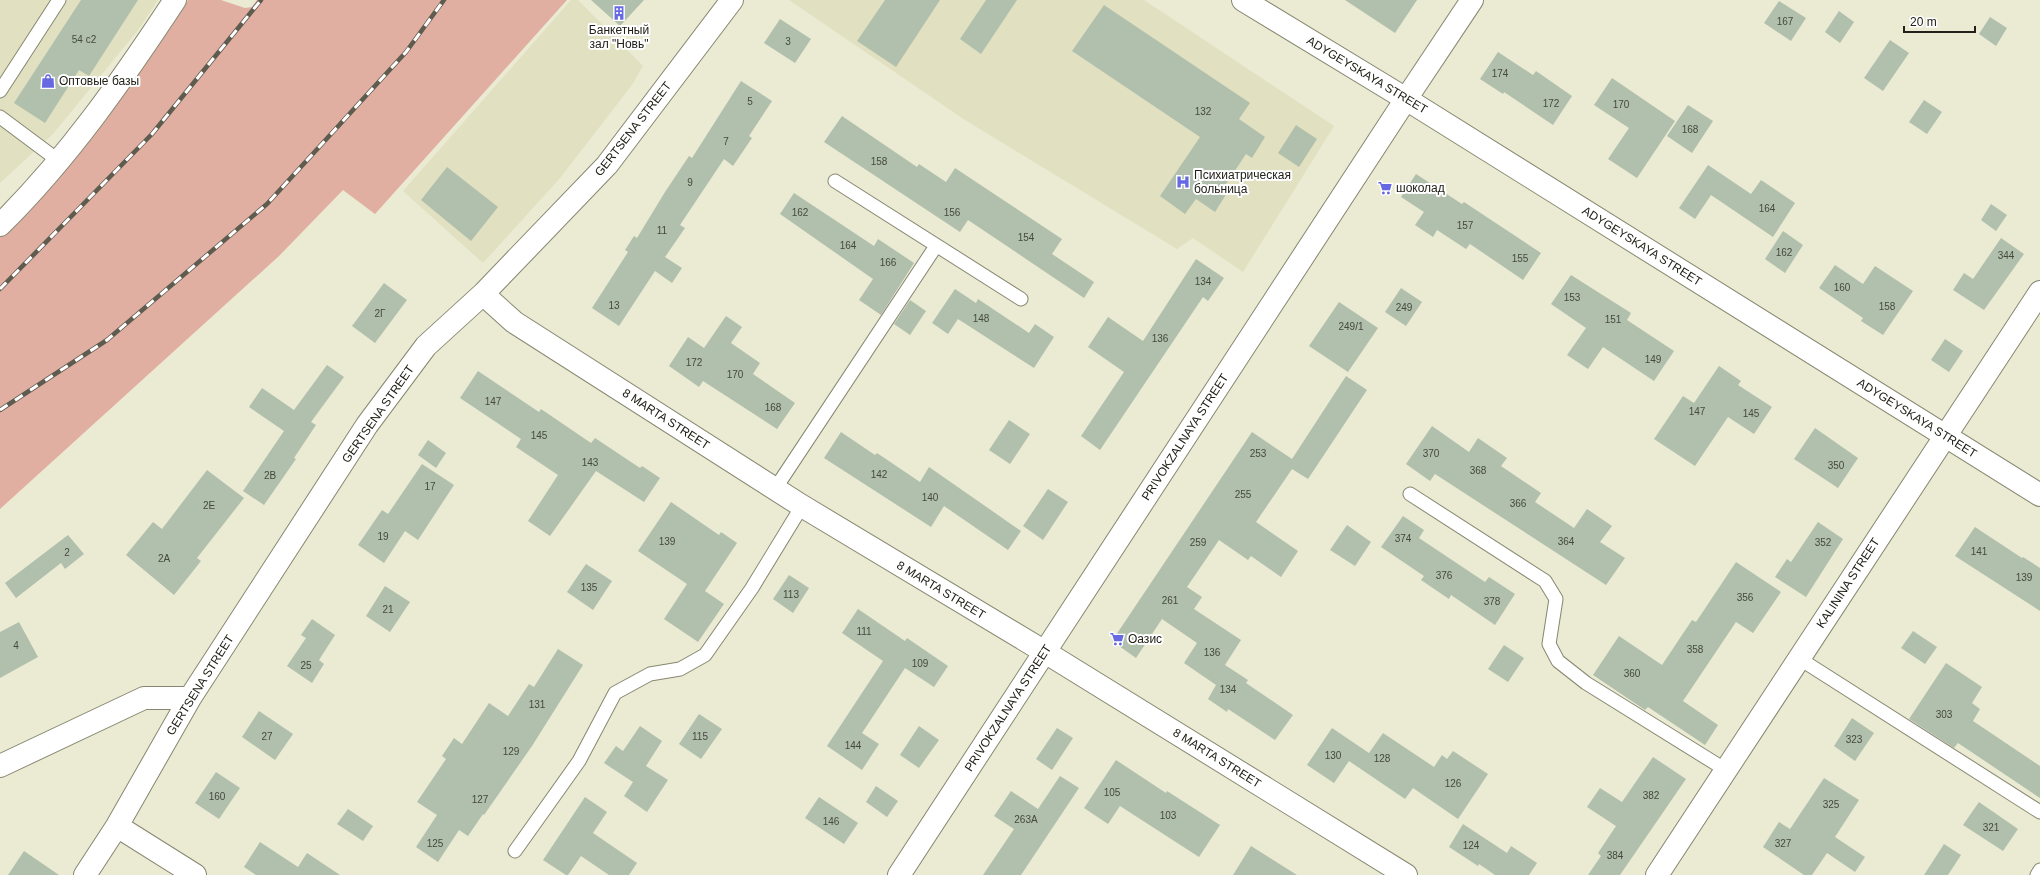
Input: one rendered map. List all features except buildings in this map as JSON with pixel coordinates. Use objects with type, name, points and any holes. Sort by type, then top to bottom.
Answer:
[{"type":"street","points":[[0,225],[59,162],[124,78],[175,0]]},
{"type":"street","name":"GERTSENA STREET","points":[[85,875],[117,826],[190,698],[367,425],[426,346],[483,294],[607,165],[732,0]]},
{"type":"street","name":"ADYGEYSKAYA STREET","points":[[1243,0],[1406,99],[2040,495]]},
{"type":"street","name":"PRIVOKZALNAYA STREET","points":[[899,875],[1472,0]]},
{"type":"street","name":"KALININA STREET","points":[[1657,875],[1800,659],[1874,542],[1946,436],[2040,292]]},
{"type":"street","name":"8 MARTA STREET","points":[[483,294],[514,322],[802,506],[1045,652],[1406,875]]},
{"type":"street","points":[[0,766],[144,698],[190,698]]},
{"type":"street","points":[[117,826],[195,875]]},
{"type":"lane","points":[[0,91],[59,0]]},
{"type":"lane","points":[[0,117],[59,162]]},
{"type":"lane","points":[[835,181],[1021,299]]},
{"type":"lane","points":[[775,489],[936,246]]},
{"type":"lane","points":[[1410,494],[1545,582],[1556,599],[1549,644],[1558,661],[1586,683],[1726,770]]},
{"type":"lane","points":[[515,851],[579,761],[615,693],[650,674],[680,669],[705,655],[752,588],[802,506]]},
{"type":"lane","points":[[1800,659],[2040,812]]},
{"type":"lane","points":[[2036,875],[2040,870]]},
{"type":"shaded area","name":"Оптовые базы","points":[[0,0],[158,0],[139,29],[53,134],[0,183]]},
{"type":"shaded area","points":[[188,0],[221,0],[245,8],[252,7],[257,0],[567,0],[375,214],[343,190],[279,256],[0,509],[0,237],[39,198],[128,87]]},
{"type":"shaded area","points":[[571,0],[578,0],[643,66],[632,85],[560,178],[483,263],[403,191]]},
{"type":"shaded area","name":"Психиатрическая больница","points":[[789,0],[1144,0],[1334,126],[1243,272],[1193,238],[1177,249],[965,120]]},
{"type":"railway","points":[[0,289],[152,134],[261,0]]},
{"type":"railway","points":[[0,410],[107,340],[267,204],[406,52],[444,0]]},
{"type":"place","name":"Банкетный зал \"Новь\"","points":[[619,13]]},
{"type":"place","name":"Оптовые базы","points":[[48,81]]},
{"type":"place","name":"Психиатрическая больница","points":[[1183,182]]},
{"type":"place","name":"шоколад","points":[[1385,188]]},
{"type":"place","name":"Оазис","points":[[1117,639]]}]
